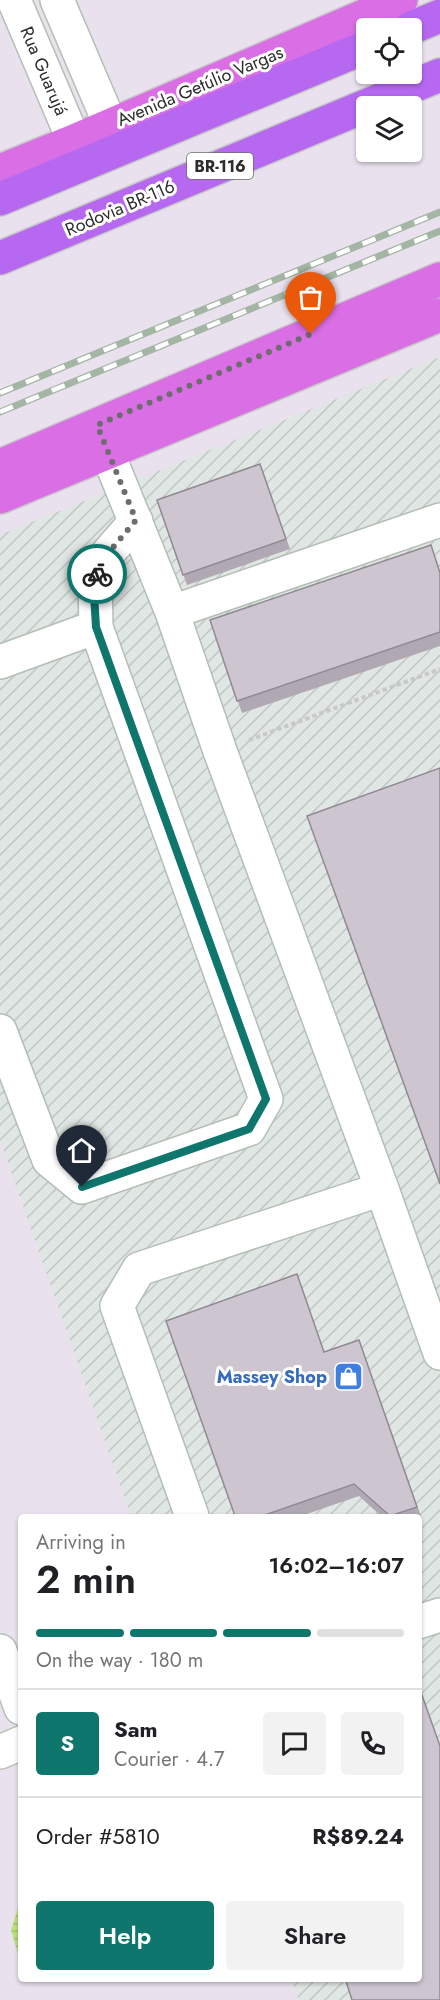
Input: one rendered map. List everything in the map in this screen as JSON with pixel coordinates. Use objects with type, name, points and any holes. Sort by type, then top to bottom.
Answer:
[{"type":"highway","points":[[422,23],[440,16]]},
{"type":"highway","points":[[0,199],[356,51]]},
{"type":"highway","name":"Rodovia BR-116","points":[[0,258],[440,75]]},
{"type":"main road","name":"Avenida Getúlio Vargas","points":[[0,171],[401,0]]},
{"type":"main road","points":[[0,497],[102,439],[440,279]]},
{"type":"main road","points":[[0,466],[102,439],[440,315]]},
{"type":"street","points":[[57,0],[110,124]]},
{"type":"street","name":"Rua Guarujá","points":[[10,5],[74,141]]},
{"type":"street","points":[[102,439],[172,612],[220,751],[382,1189],[440,1353]]},
{"type":"street","points":[[0,1031],[49,1160],[82,1187],[249,1129],[266,1099],[96,627],[95,577],[109,552],[136,520]]},
{"type":"street","points":[[172,612],[440,520]]},
{"type":"street","points":[[0,662],[96,627]]},
{"type":"street","points":[[191,1514],[117,1306],[139,1269],[382,1189]]},
{"type":"street","points":[[422,1621],[440,1615]]},
{"type":"street","points":[[0,1651],[18,1700]]},
{"type":"street","points":[[0,1752],[18,1744]]},
{"type":"path","points":[[220,751],[440,669]]},
{"type":"shaded area","points":[[440,357],[440,2000],[299,2000],[292,1982],[422,1982],[422,1514],[130,1514],[0,1140],[0,535]]},
{"type":"shaded area","points":[[18,1908],[18,1954],[11,1930]]},
{"type":"building","points":[[260,464],[286,539],[183,575],[157,500]]},
{"type":"building","points":[[431,545],[440,573],[440,632],[237,701],[210,620]]},
{"type":"building","points":[[440,768],[440,1184],[307,816]]},
{"type":"building","points":[[297,1274],[324,1352],[359,1340],[417,1507],[396,1514],[388,1514],[354,1484],[268,1514],[234,1514],[166,1321]]},
{"type":"building","points":[[422,1695],[440,1746],[440,2000],[352,2000],[346,1982],[422,1982]]},
{"type":"railway","points":[[0,393],[440,212]]},
{"type":"railway","points":[[0,412],[440,231]]},
{"type":"way so far","points":[[97,574],[109,552],[136,520],[97,425],[311,334]]},
{"type":"place","name":"Massey Shop","points":[[348,1377]]},
{"type":"route","points":[[82,1187],[249,1129],[266,1099],[96,627],[94,595],[97,574]]}]
